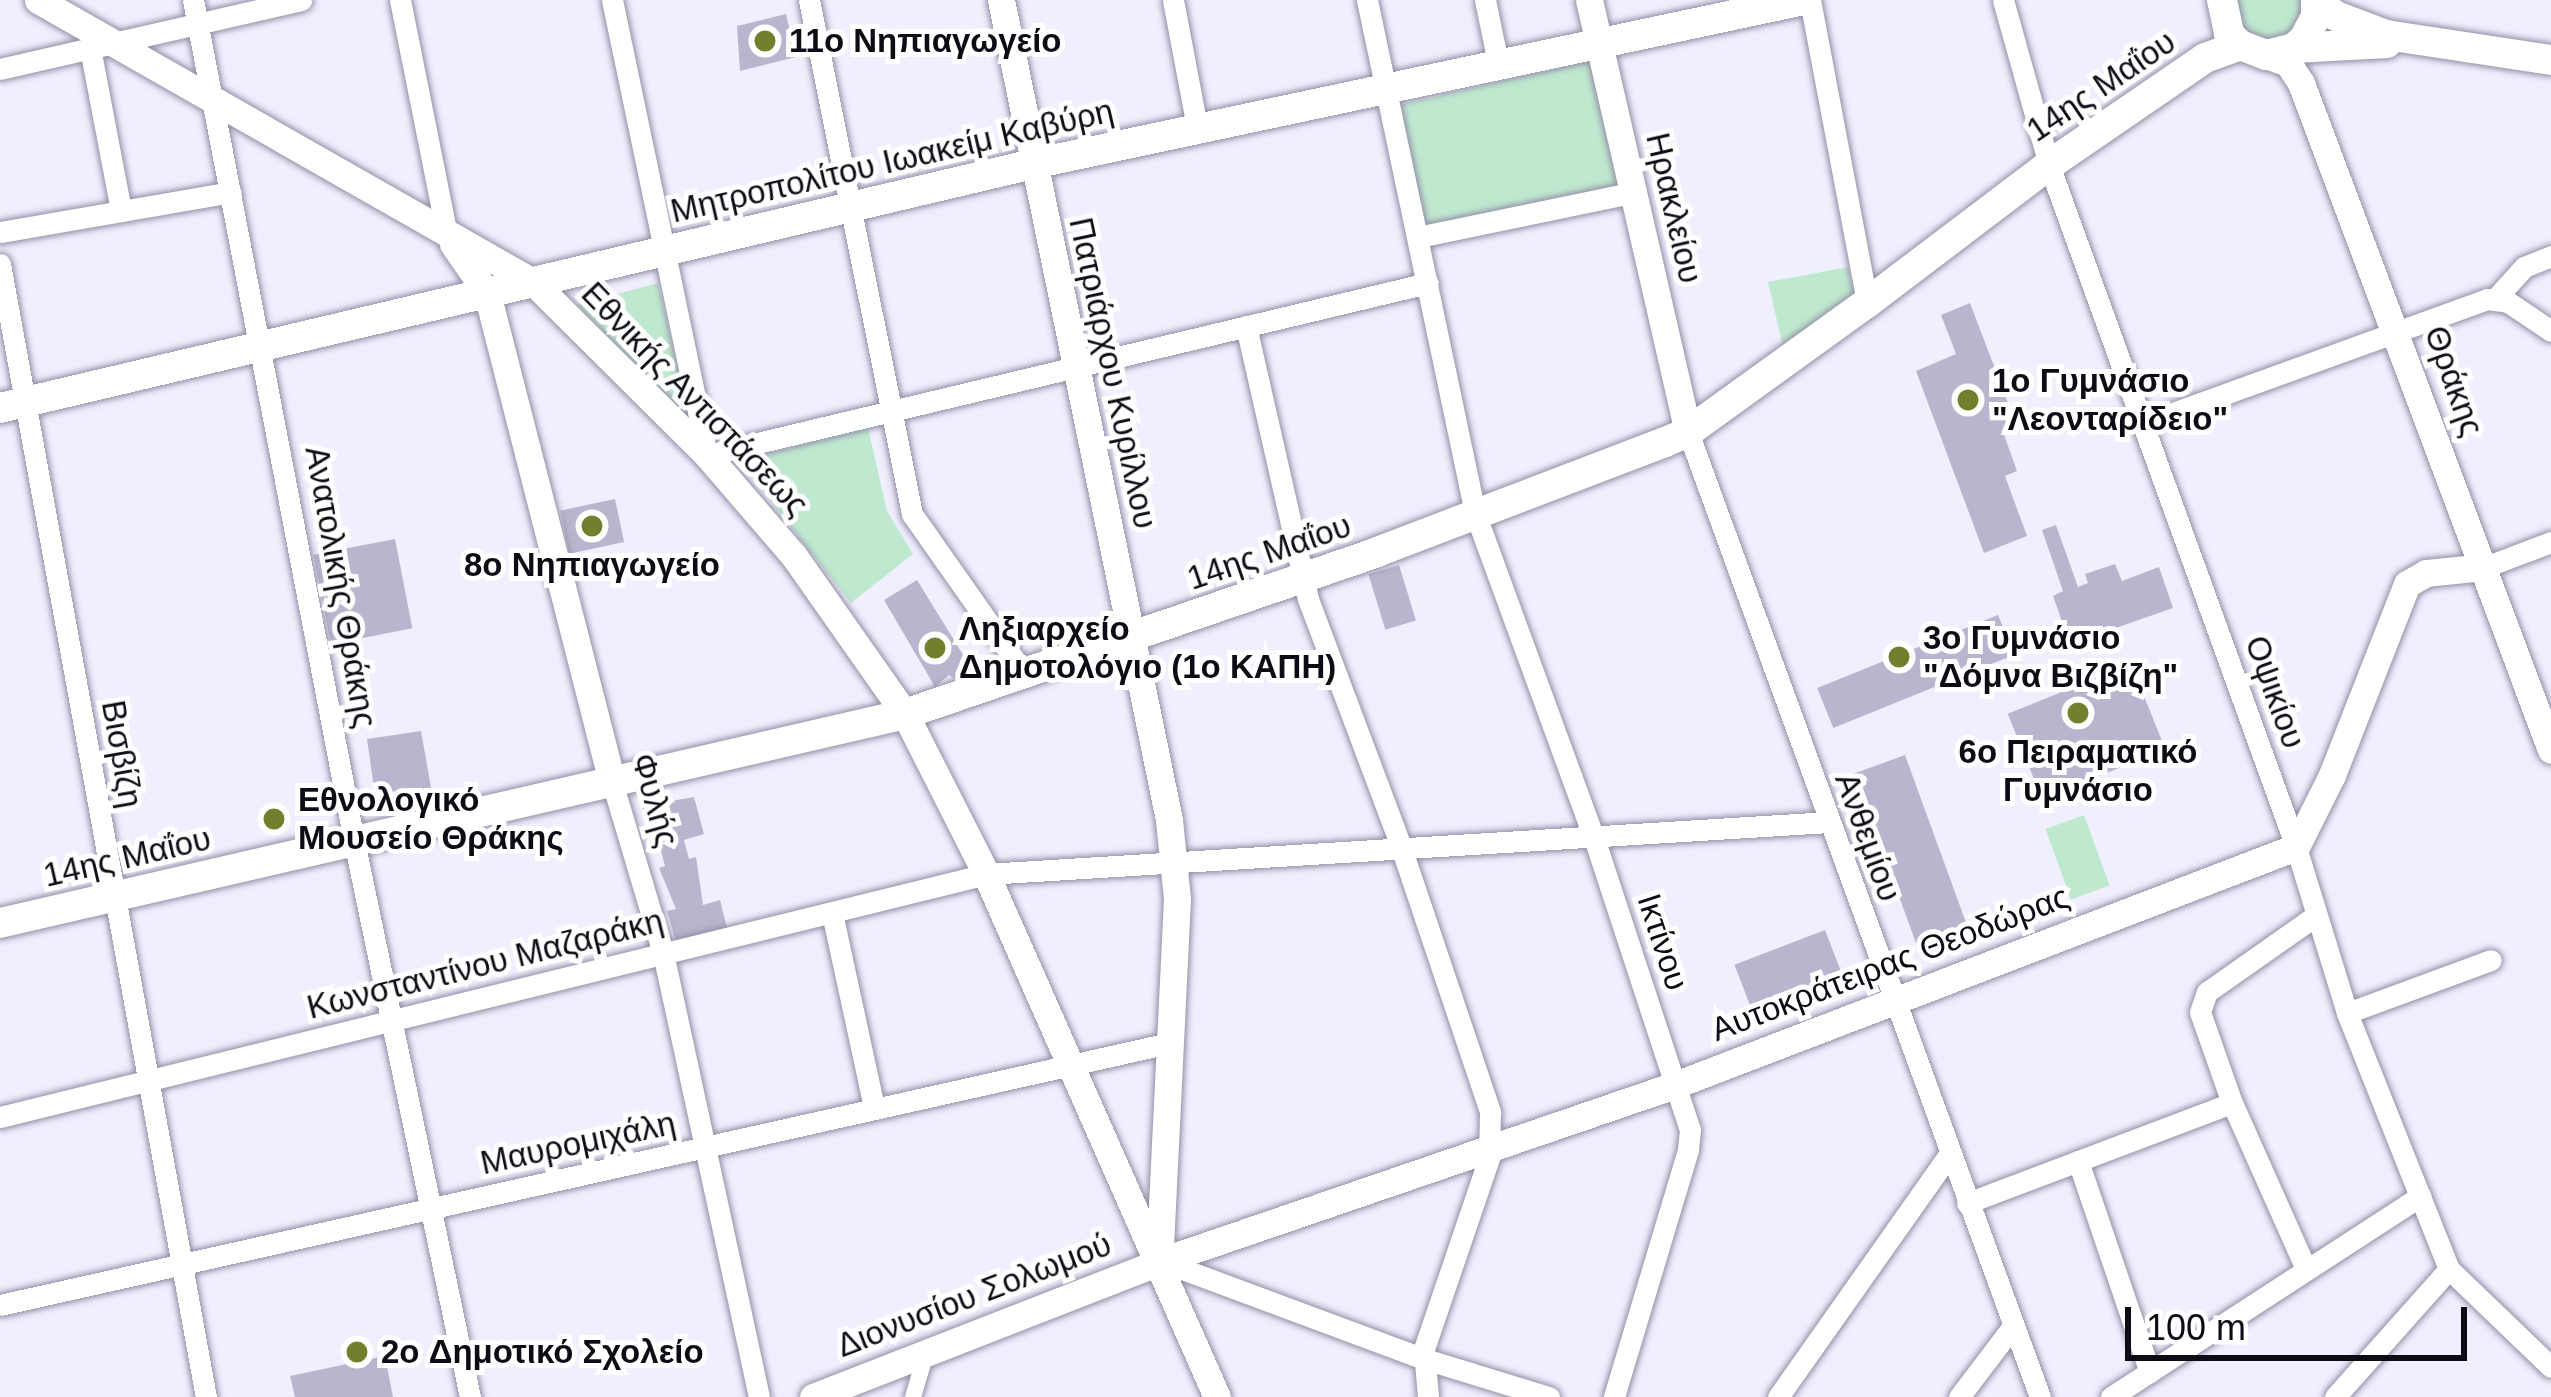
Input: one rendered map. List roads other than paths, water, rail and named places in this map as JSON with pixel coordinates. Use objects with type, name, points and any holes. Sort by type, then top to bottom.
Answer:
[{"type":"main road","name":"Μητροπολίτου Ιωακείμ Καβύρη","points":[[13,405],[1033,164],[1807,0]]},
{"type":"main road","points":[[2222,0],[2223,19],[2267,49],[2416,42]]},
{"type":"main road","points":[[2267,49],[2312,28],[2317,1],[2358,26],[2416,42],[2551,60]]},
{"type":"main road","name":"14ης Μαΐου","points":[[0,923],[904,714],[1303,578],[1688,432],[2049,165],[2205,58],[2267,49]]},
{"type":"street","name":"Εθνικής Αντιστάσεως","points":[[38,0],[100,46],[212,101],[533,282],[707,455],[794,556],[904,714],[986,874],[1161,1261],[1217,1397]]},
{"type":"street","name":"Ανατολικής Θράκης","points":[[193,0],[263,346],[354,841],[470,1397]]},
{"type":"street","points":[[0,69],[302,0]]},
{"type":"street","points":[[400,0],[447,236]]},
{"type":"street","points":[[612,0],[707,455],[1428,283]]},
{"type":"street","points":[[809,0],[911,514],[1026,676]]},
{"type":"street","name":"Πατριάρχου Κυρίλλου","points":[[1000,0],[1174,864],[1161,1261]]},
{"type":"street","points":[[1172,0],[1197,128]]},
{"type":"street","name":"Ικτίνου","points":[[1367,0],[1475,513],[1594,838],[1691,1140],[1614,1397]]},
{"type":"street","points":[[1485,0],[1498,63]]},
{"type":"street","name":"Ηρακλείου","points":[[1589,0],[1688,432]]},
{"type":"street","points":[[1807,0],[1868,303]]},
{"type":"street","name":"Οψικίου","points":[[2003,0],[2049,165],[2296,847],[2347,1013],[2449,1270],[2551,1366]]},
{"type":"street","points":[[100,46],[121,211]]},
{"type":"street","name":"Θράκης","points":[[2267,49],[2288,63],[2301,83],[2398,331],[2551,750]]},
{"type":"street","points":[[0,232],[231,192]]},
{"type":"street","points":[[1418,237],[1635,192]]},
{"type":"street","name":"Φυλής","points":[[447,236],[488,293],[612,782],[663,953],[759,1397]]},
{"type":"street","points":[[2142,424],[2496,298],[2524,267],[2551,256]]},
{"type":"street","name":"Βισβίζη","points":[[0,264],[13,405],[114,898],[206,1397]]},
{"type":"street","points":[[2496,298],[2551,332]]},
{"type":"street","points":[[1246,326],[1303,578],[1484,1084],[1493,1144],[1422,1358],[1428,1397]]},
{"type":"street","name":"Ανθεμίου","points":[[1688,432],[2040,1397]]},
{"type":"street","points":[[2296,847],[2332,775],[2407,584],[2426,573],[2485,567],[2551,542]]},
{"type":"street","name":"Κωνσταντίνου Μαζαράκη","points":[[0,1118],[986,874],[1828,822]]},
{"type":"street","name":"Αυτοκράτειρας Θεοδώρας","points":[[1161,1261],[1675,1084],[2296,847]]},
{"type":"street","points":[[832,913],[874,1108]]},
{"type":"street","points":[[2306,1269],[2232,1102],[2201,1001],[2315,916]]},
{"type":"street","points":[[2347,1013],[2491,960]]},
{"type":"street","name":"Μαυρομιχάλη","points":[[0,1305],[1169,1043]]},
{"type":"street","points":[[1967,1203],[2232,1102]]},
{"type":"street","points":[[1778,1397],[1949,1155]]},
{"type":"street","points":[[2078,1161],[2150,1372]]},
{"type":"street","points":[[2111,1397],[2420,1196]]},
{"type":"street","points":[[1161,1261],[1422,1358],[1550,1397]]},
{"type":"street","name":"Διονυσίου Σολωμού","points":[[813,1397],[1161,1261]]},
{"type":"street","points":[[2336,1397],[2449,1270]]},
{"type":"street","points":[[1959,1397],[2013,1326]]},
{"type":"street","points":[[913,1397],[926,1352]]},
{"type":"place","name":"11ο Νηπιαγωγείο","points":[[765,41]]},
{"type":"place","name":"1ο Γυμνάσιο \"Λεονταρίδειο\"","points":[[1968,400]]},
{"type":"place","name":"8ο Νηπιαγωγείο","points":[[592,526]]},
{"type":"place","name":"Ληξιαρχείο Δημοτολόγιο (1ο ΚΑΠΗ)","points":[[935,648]]},
{"type":"place","name":"3ο Γυμνάσιο \"Δόμνα Βιζβίζη\"","points":[[1899,657]]},
{"type":"place","name":"6ο Πειραματικό Γυμνάσιο","points":[[2078,713]]},
{"type":"place","name":"Εθνολογικό Μουσείο Θράκης","points":[[274,819]]},
{"type":"place","name":"2o Δημοτικό Σχολείο","points":[[357,1352]]}]
